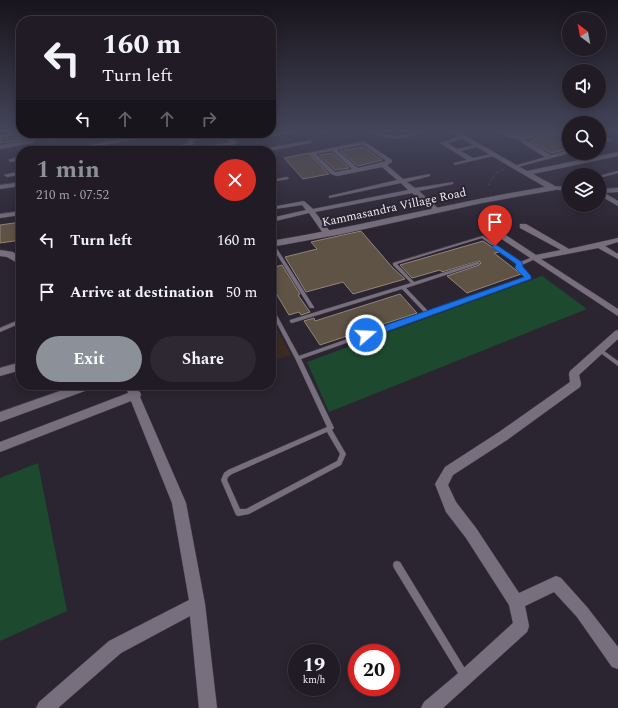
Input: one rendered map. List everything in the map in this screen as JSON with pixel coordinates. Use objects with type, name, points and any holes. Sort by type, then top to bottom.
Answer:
[{"type":"street","points":[[324,164],[333,173],[343,173],[383,165],[438,211]]},
{"type":"street","points":[[350,164],[357,170]]},
{"type":"street","points":[[511,164],[555,188]]},
{"type":"street","points":[[516,167],[526,164]]},
{"type":"street","points":[[527,173],[570,164]]},
{"type":"street","points":[[7,175],[16,174]]},
{"type":"street","points":[[332,197],[428,175]]},
{"type":"street","points":[[276,219],[451,182]]},
{"type":"street","points":[[0,188],[16,185]]},
{"type":"street","name":"Kammasandra Village Road","points":[[276,243],[328,234],[488,200],[555,188],[562,188]]},
{"type":"street","points":[[606,191],[618,190]]},
{"type":"street","points":[[606,196],[618,204]]},
{"type":"street","points":[[277,208],[304,204],[328,234]]},
{"type":"street","points":[[0,216],[16,214]]},
{"type":"street","points":[[523,226],[568,252]]},
{"type":"street","points":[[495,232],[618,313]]},
{"type":"street","points":[[534,258],[598,246],[618,240]]},
{"type":"street","points":[[598,246],[618,257]]},
{"type":"street","points":[[0,253],[10,254],[16,258]]},
{"type":"street","points":[[430,708],[466,678],[521,626],[516,602],[471,532],[451,507],[441,484],[449,471],[503,436],[576,384],[574,374],[618,332]]},
{"type":"street","points":[[0,372],[16,367]]},
{"type":"street","points":[[0,417],[74,390]]},
{"type":"street","points":[[0,447],[133,390],[179,503],[197,604],[208,708]]},
{"type":"street","points":[[516,602],[556,584],[582,612],[618,661]]},
{"type":"street","points":[[45,708],[115,647],[197,604]]},
{"type":"lane","points":[[606,175],[618,172]]},
{"type":"lane","points":[[276,180],[287,178]]},
{"type":"lane","points":[[555,188],[562,186]]},
{"type":"lane","points":[[298,358],[529,277],[519,268],[520,264],[483,237],[394,264],[414,284]]},
{"type":"lane","points":[[276,252],[312,307]]},
{"type":"lane","points":[[520,264],[534,258]]},
{"type":"lane","points":[[292,321],[403,288],[478,263]]},
{"type":"lane","points":[[403,288],[427,314]]},
{"type":"lane","points":[[276,317],[298,358],[331,428],[328,429],[226,475],[224,480],[238,513],[247,512],[339,463],[343,454],[328,429]]},
{"type":"lane","points":[[0,330],[16,323]]},
{"type":"lane","points":[[600,350],[618,364]]},
{"type":"lane","points":[[397,565],[466,678]]},
{"type":"path","points":[[488,185],[496,173],[504,169]]},
{"type":"shaded area","points":[[276,327],[291,355],[276,360]]},
{"type":"green space","points":[[542,276],[587,309],[329,412],[307,362]]},
{"type":"green space","points":[[38,463],[67,611],[0,641],[0,478]]},
{"type":"building","points":[[289,164],[319,164],[329,174],[303,179]]},
{"type":"building","points":[[329,164],[345,164],[349,168],[335,170]]},
{"type":"building","points":[[16,223],[16,241],[0,243],[0,225]]},
{"type":"building","points":[[361,231],[392,267],[405,279],[353,294],[343,282],[306,292],[285,257],[317,249],[311,242]]},
{"type":"building","points":[[483,241],[499,252],[494,253],[521,274],[467,293],[447,276],[479,265],[481,263],[479,261],[442,272],[440,270],[412,278],[400,265]]},
{"type":"building","points":[[282,265],[300,294],[298,295],[310,312],[301,315],[299,312],[289,315],[276,293],[276,267]]},
{"type":"building","points":[[400,294],[417,313],[320,345],[304,321],[314,318],[315,321]]},
{"type":"route","points":[[366,335],[529,277],[519,268],[520,264],[495,246]]}]
